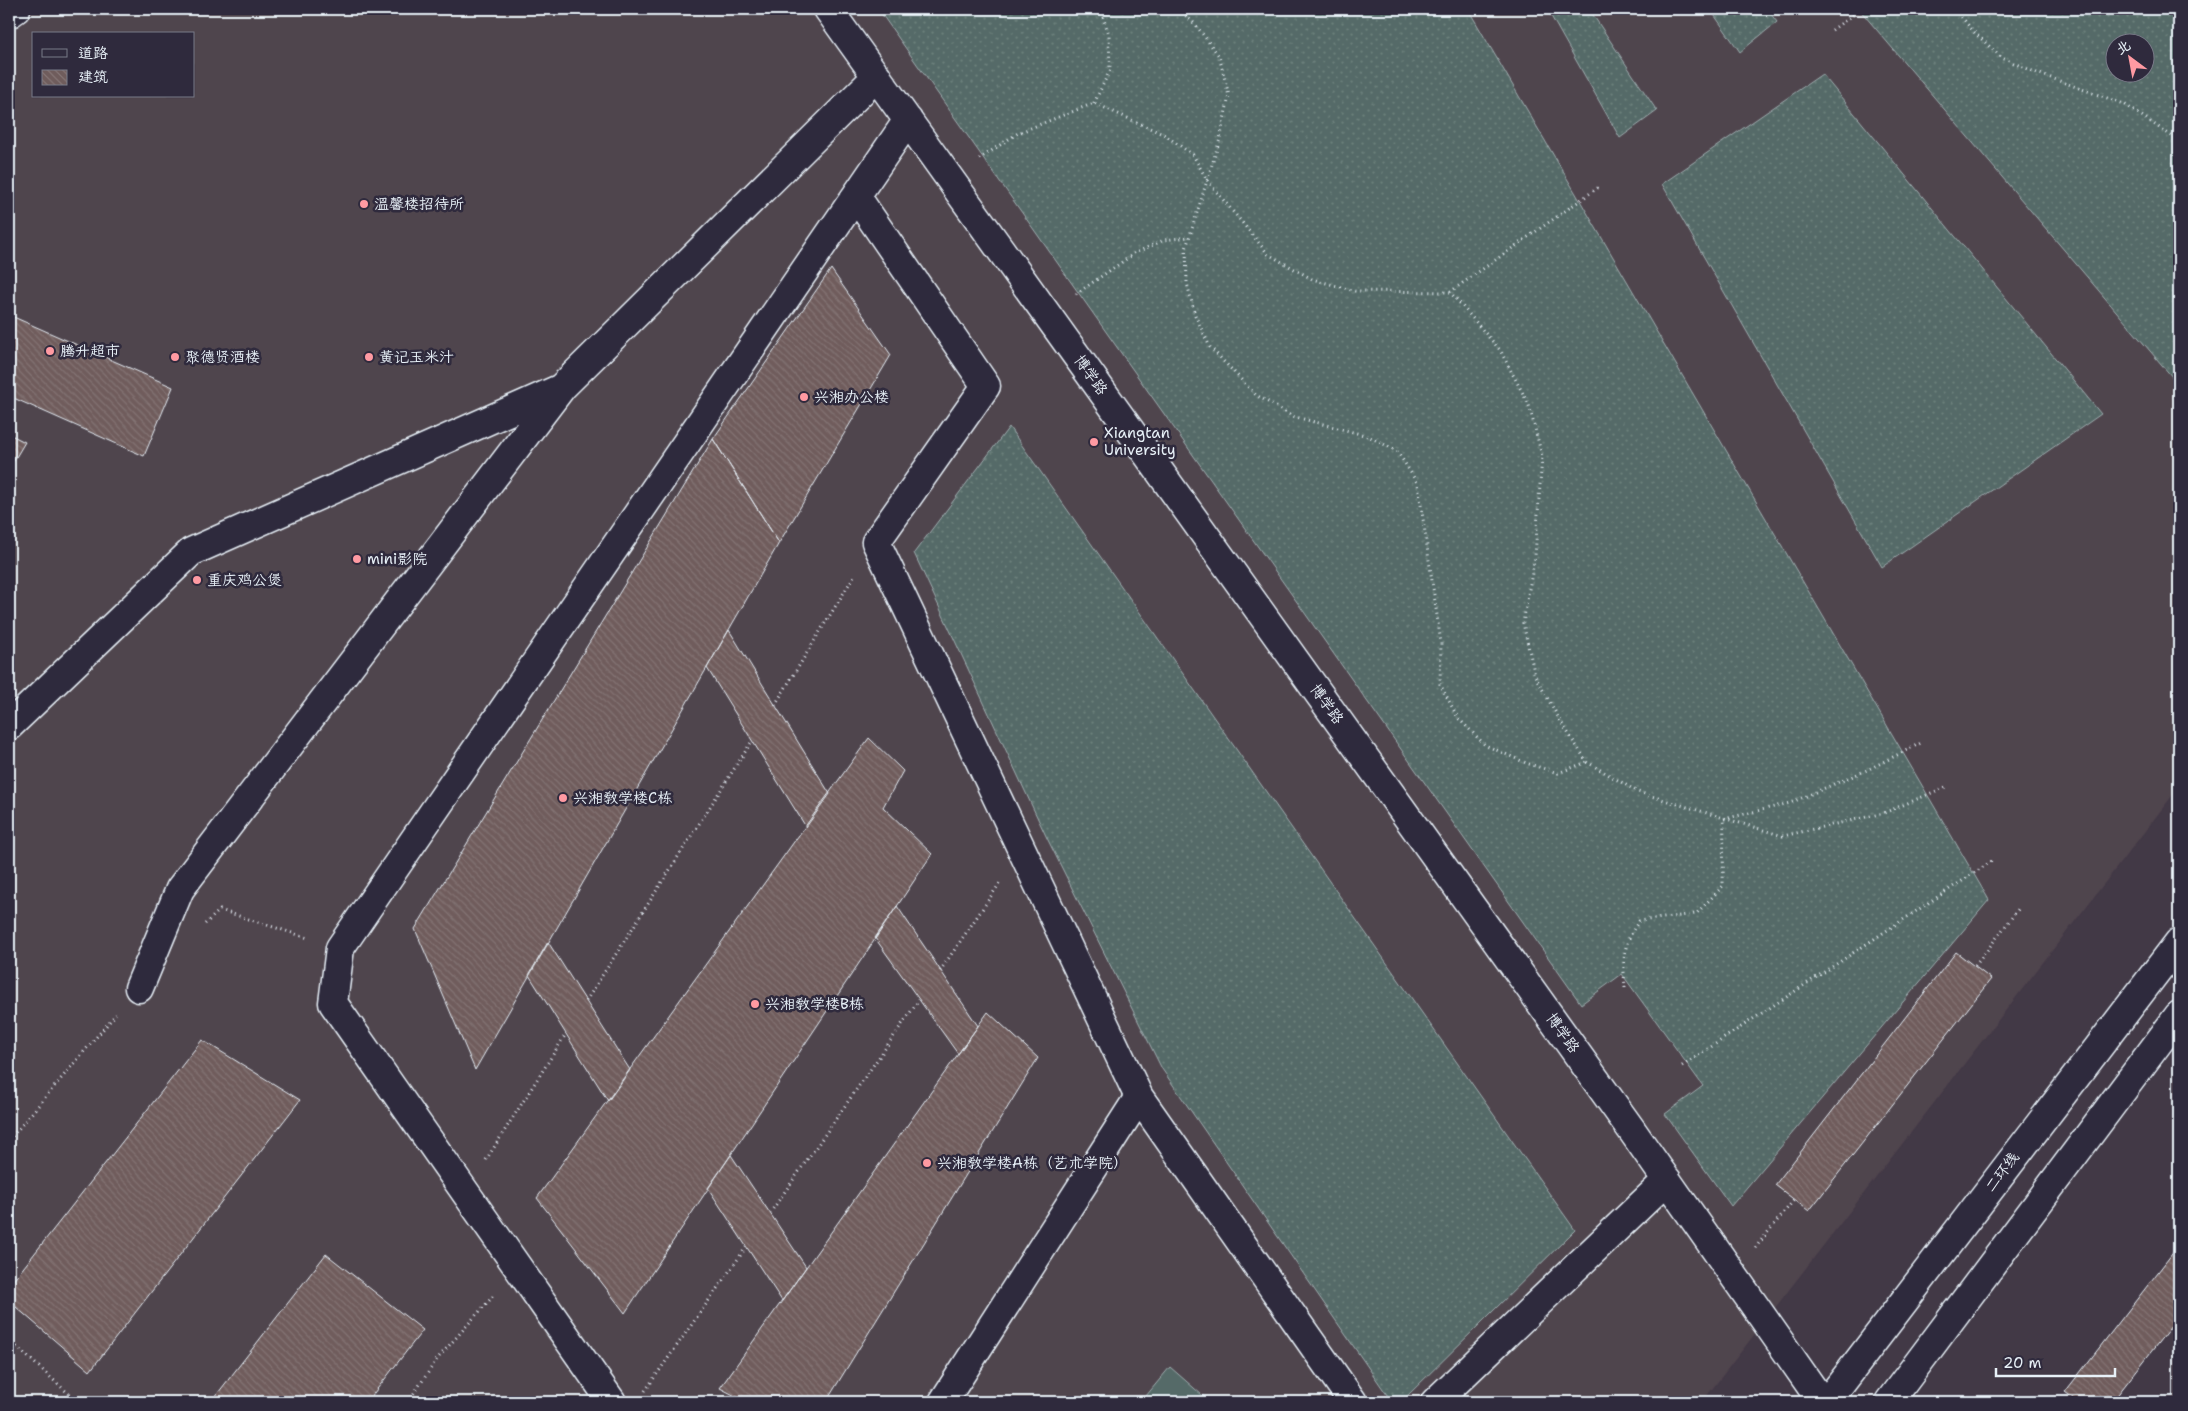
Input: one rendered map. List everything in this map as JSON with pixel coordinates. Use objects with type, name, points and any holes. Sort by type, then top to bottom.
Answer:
[{"type":"main road","points":[[9,14],[16,9]]},
{"type":"main road","name":"博学路","points":[[828,9],[1667,1180],[1822,1402]]},
{"type":"main road","points":[[139,988],[180,889],[562,387],[876,76]]},
{"type":"main road","points":[[612,1402],[333,1003],[340,948],[908,120]]},
{"type":"main road","points":[[856,196],[986,386],[876,542],[1021,852],[1140,1097],[1353,1402]]},
{"type":"main road","points":[[9,726],[191,552],[562,387]]},
{"type":"main road","name":"二环线","points":[[1827,1402],[2179,942]]},
{"type":"main road","points":[[1889,1402],[2179,1015]]},
{"type":"main road","points":[[943,1402],[1140,1097]]},
{"type":"main road","points":[[1435,1402],[1667,1180]]},
{"type":"path","points":[[978,159],[1018,133],[1094,103],[1110,70],[1109,34],[1100,9]]},
{"type":"path","points":[[1178,9],[1195,24],[1219,56],[1229,96],[1220,139],[1186,248],[1187,283],[1195,315],[1210,348],[1256,395],[1292,416],[1368,436],[1397,451],[1418,484],[1441,644],[1440,684],[1458,718],[1485,745],[1526,763],[1558,773],[1587,762]]},
{"type":"path","points":[[1832,30],[1861,9]]},
{"type":"path","points":[[1955,9],[1974,32],[2002,58],[2037,73],[2124,104],[2179,141]]},
{"type":"path","points":[[1094,103],[1165,135],[1192,155],[1206,180],[1268,254],[1312,279],[1355,291],[1450,292],[1599,187]]},
{"type":"path","points":[[1048,315],[1135,253],[1164,240],[1189,237]]},
{"type":"path","points":[[1450,292],[1500,350],[1529,405],[1542,456],[1535,556],[1523,623],[1535,676],[1561,722],[1587,762],[1638,792],[1783,836],[1884,813],[1948,786]]},
{"type":"path","points":[[775,705],[876,542]]},
{"type":"path","points":[[586,1001],[752,741]]},
{"type":"path","points":[[1724,819],[1790,803],[1868,770],[1922,742]]},
{"type":"path","points":[[1625,988],[1624,965],[1628,937],[1639,921],[1696,914],[1723,886],[1724,819]]},
{"type":"path","points":[[940,970],[1021,852]]},
{"type":"path","points":[[1682,1066],[1992,862]]},
{"type":"path","points":[[1975,966],[2019,908]]},
{"type":"path","points":[[200,929],[220,910],[340,948]]},
{"type":"path","points":[[9,1140],[139,988]]},
{"type":"path","points":[[770,1213],[919,1000]]},
{"type":"path","points":[[465,1192],[566,1034]]},
{"type":"path","points":[[1752,1253],[1794,1200]]},
{"type":"path","points":[[642,1394],[747,1246]]},
{"type":"path","points":[[408,1402],[438,1358],[518,1268]]},
{"type":"path","points":[[9,1340],[78,1402]]},
{"type":"shaded area","name":"Xiangtan University","points":[[9,9],[2179,9],[2179,787],[1702,1402],[9,1402]]},
{"type":"green space","points":[[878,9],[1468,9],[1989,900],[1731,1206],[1665,1114],[1703,1086],[1622,974],[1581,1004]]},
{"type":"green space","points":[[1547,9],[1589,9],[1657,111],[1620,138]]},
{"type":"green space","points":[[1710,9],[1767,9],[1777,22],[1740,52]]},
{"type":"green space","points":[[1859,9],[2179,9],[2179,385]]},
{"type":"green space","points":[[1822,74],[2101,414],[1882,567],[1662,184]]},
{"type":"green space","points":[[1009,427],[1575,1230],[1401,1402],[1392,1402],[1162,1069],[1046,836],[914,553]]},
{"type":"green space","points":[[1170,1367],[1210,1402],[1141,1402]]},
{"type":"building","name":"兴湘办公楼","points":[[831,269],[891,355],[779,543],[713,439]]},
{"type":"building","name":"腾升超市","points":[[9,315],[173,387],[144,456],[9,396]]},
{"type":"building","points":[[9,434],[25,442],[9,469]]},
{"type":"building","name":"兴湘教学楼C栋","points":[[713,439],[779,543],[475,1070],[415,929]]},
{"type":"building","points":[[729,630],[830,794],[806,827],[707,668]]},
{"type":"building","name":"兴湘教学楼B栋","points":[[869,738],[903,771],[883,807],[932,854],[625,1313],[537,1198]]},
{"type":"building","points":[[897,906],[978,1026],[958,1054],[875,938]]},
{"type":"building","points":[[548,942],[630,1070],[608,1101],[529,975]]},
{"type":"building","points":[[1956,952],[1991,979],[1809,1211],[1775,1185]]},
{"type":"building","name":"兴湘教学楼A栋（艺术学院）","points":[[988,1012],[1038,1058],[826,1402],[747,1402],[720,1388]]},
{"type":"building","points":[[202,1040],[300,1100],[90,1371],[9,1301],[9,1286]]},
{"type":"building","points":[[731,1155],[806,1267],[782,1301],[708,1188]]},
{"type":"building","points":[[2179,1245],[2179,1316],[2112,1402],[2078,1402],[2065,1392]]},
{"type":"building","points":[[326,1254],[423,1330],[367,1402],[211,1402]]},
{"type":"place","name":"温馨楼招待所","points":[[364,204]]},
{"type":"place","name":"腾升超市","points":[[50,351]]},
{"type":"place","name":"聚德贤酒楼","points":[[175,357]]},
{"type":"place","name":"黄记玉米汁","points":[[369,357]]},
{"type":"place","name":"兴湘办公楼","points":[[804,397]]},
{"type":"place","name":"Xiangtan University","points":[[1094,442]]},
{"type":"place","name":"mini影院","points":[[357,559]]},
{"type":"place","name":"重庆鸡公煲","points":[[197,580]]},
{"type":"place","name":"兴湘教学楼C栋","points":[[563,798]]},
{"type":"place","name":"兴湘教学楼B栋","points":[[755,1004]]},
{"type":"place","name":"兴湘教学楼A栋（艺术学院）","points":[[927,1163]]}]
